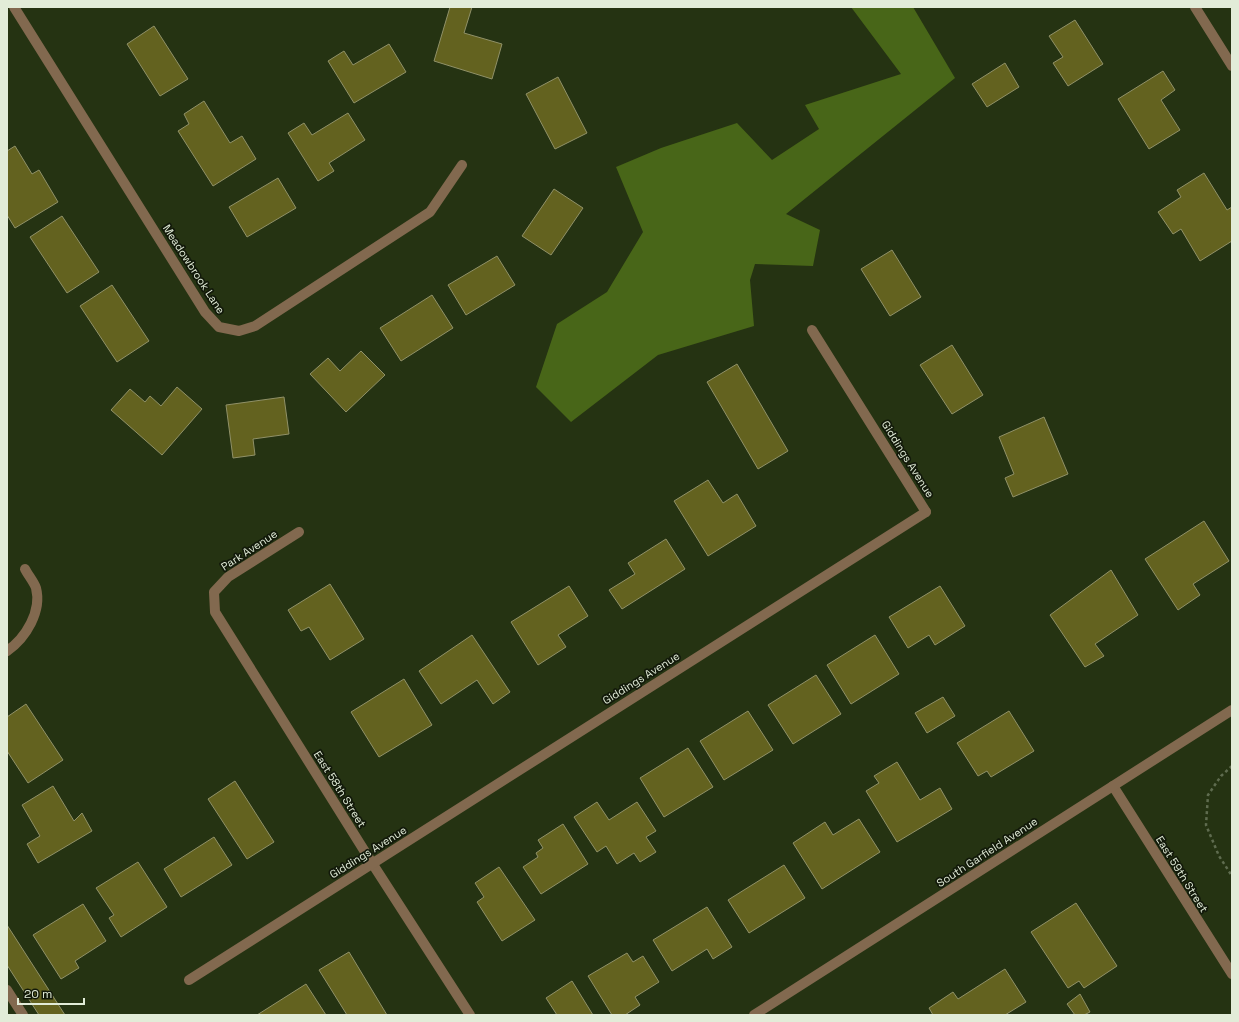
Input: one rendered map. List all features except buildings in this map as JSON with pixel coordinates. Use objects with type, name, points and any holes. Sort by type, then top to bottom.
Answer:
[{"type":"street","name":"Meadowbrook Lane","points":[[14,7],[205,312],[219,327],[239,331],[255,326],[430,212],[462,165]]},
{"type":"street","points":[[1196,7],[1232,66]]},
{"type":"street","name":"Giddings Avenue","points":[[189,980],[926,512],[812,330]]},
{"type":"street","name":"Park Avenue","points":[[214,592],[228,577],[299,532]]},
{"type":"street","points":[[7,650],[28,629],[37,606],[36,588],[25,569]]},
{"type":"street","name":"East 58th Street","points":[[214,592],[215,612],[372,863],[470,1015]]},
{"type":"street","name":"South Garfield Avenue","points":[[754,1015],[1232,710]]},
{"type":"street","name":"East 59th Street","points":[[1113,786],[1232,974]]},
{"type":"street","points":[[7,990],[23,1015]]},
{"type":"path","points":[[1232,766],[1221,776],[1208,795],[1206,825],[1219,856],[1232,876]]},
{"type":"green space","points":[[851,7],[913,7],[955,78],[786,214],[820,230],[813,266],[755,264],[750,280],[754,326],[658,355],[571,422],[536,387],[557,324],[607,292],[643,232],[616,167],[661,148],[737,123],[772,160],[819,129],[805,105],[901,74]]}]
